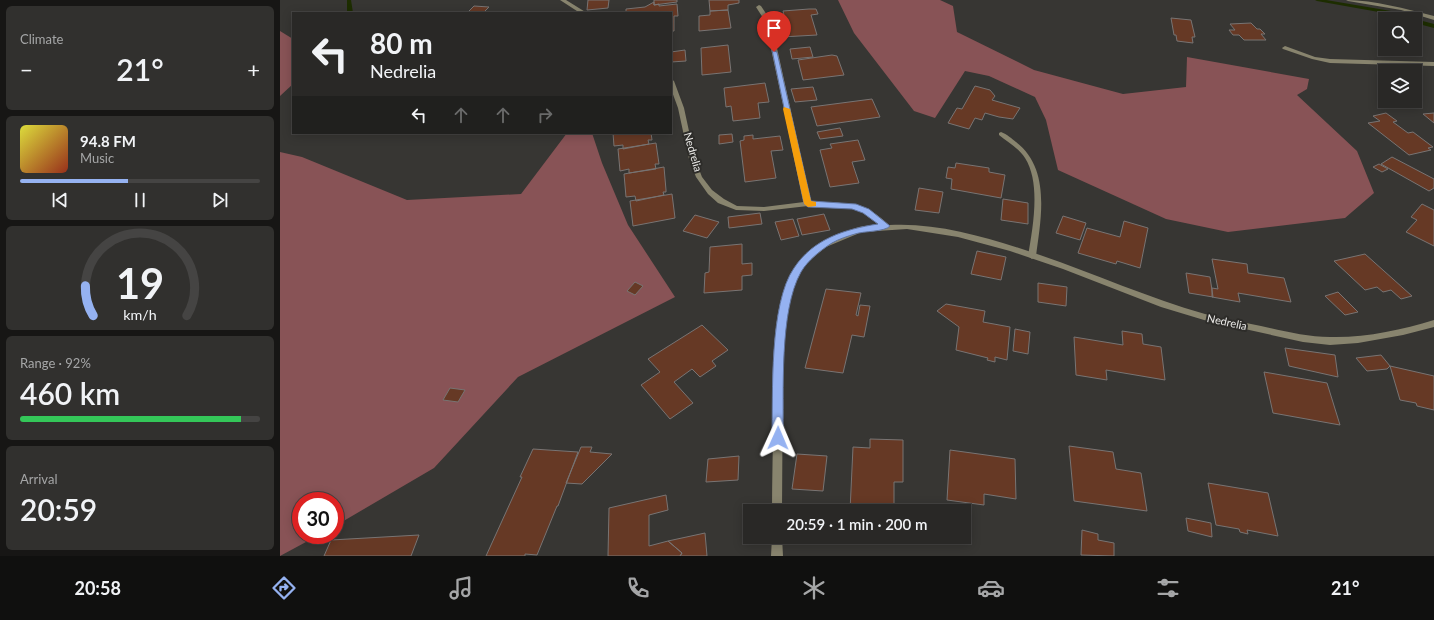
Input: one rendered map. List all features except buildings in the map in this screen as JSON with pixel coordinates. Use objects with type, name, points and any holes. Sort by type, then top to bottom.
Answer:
[{"type":"street","points":[[562,0],[582,12]]},
{"type":"street","points":[[1348,0],[1401,9],[1434,18]]},
{"type":"street","points":[[759,7],[768,21],[808,204]]},
{"type":"street","points":[[1285,48],[1314,58],[1330,61],[1434,64]]},
{"type":"street","name":"Nedrelia","points":[[672,84],[681,108],[692,158],[699,176],[710,192],[721,202],[736,208],[764,209],[808,204],[853,206],[866,211],[886,226]]},
{"type":"street","points":[[1001,134],[1021,149],[1028,157],[1035,176],[1037,222],[1032,256]]},
{"type":"street","name":"Nedrelia","points":[[777,504],[780,345],[786,296],[797,270],[814,252],[830,240],[854,231],[886,226],[914,227],[971,237],[1032,256],[1203,317],[1295,337],[1330,341],[1363,339],[1395,334],[1433,325]]},
{"type":"street","points":[[777,544],[777,556]]},
{"type":"shaded area","points":[[838,0],[940,0],[953,6],[957,32],[1034,70],[1123,94],[1186,87],[1187,57],[1309,79],[1307,89],[1297,95],[1357,151],[1374,193],[1345,218],[1228,232],[1166,219],[1058,170],[1046,120],[1035,97],[989,76],[965,71],[935,118],[914,111],[854,33]]},
{"type":"shaded area","points":[[280,31],[292,38],[292,85],[280,96]]},
{"type":"shaded area","points":[[566,134],[592,134],[602,163],[628,225],[675,297],[518,377],[434,468],[344,521],[344,492],[292,492],[292,544],[302,544],[280,556],[280,152],[302,157],[407,200],[521,194]]},
{"type":"waterway","points":[[349,0],[350,12]]},
{"type":"waterway","points":[[1317,0],[1385,12]]},
{"type":"waterway","points":[[1422,23],[1434,26]]},
{"type":"slow traffic","points":[[787,109],[808,204],[813,204]]},
{"type":"route","points":[[774,52],[808,204],[853,206],[866,211],[886,226],[854,231],[830,240],[814,252],[797,270],[786,296],[780,345],[778,438]]}]
